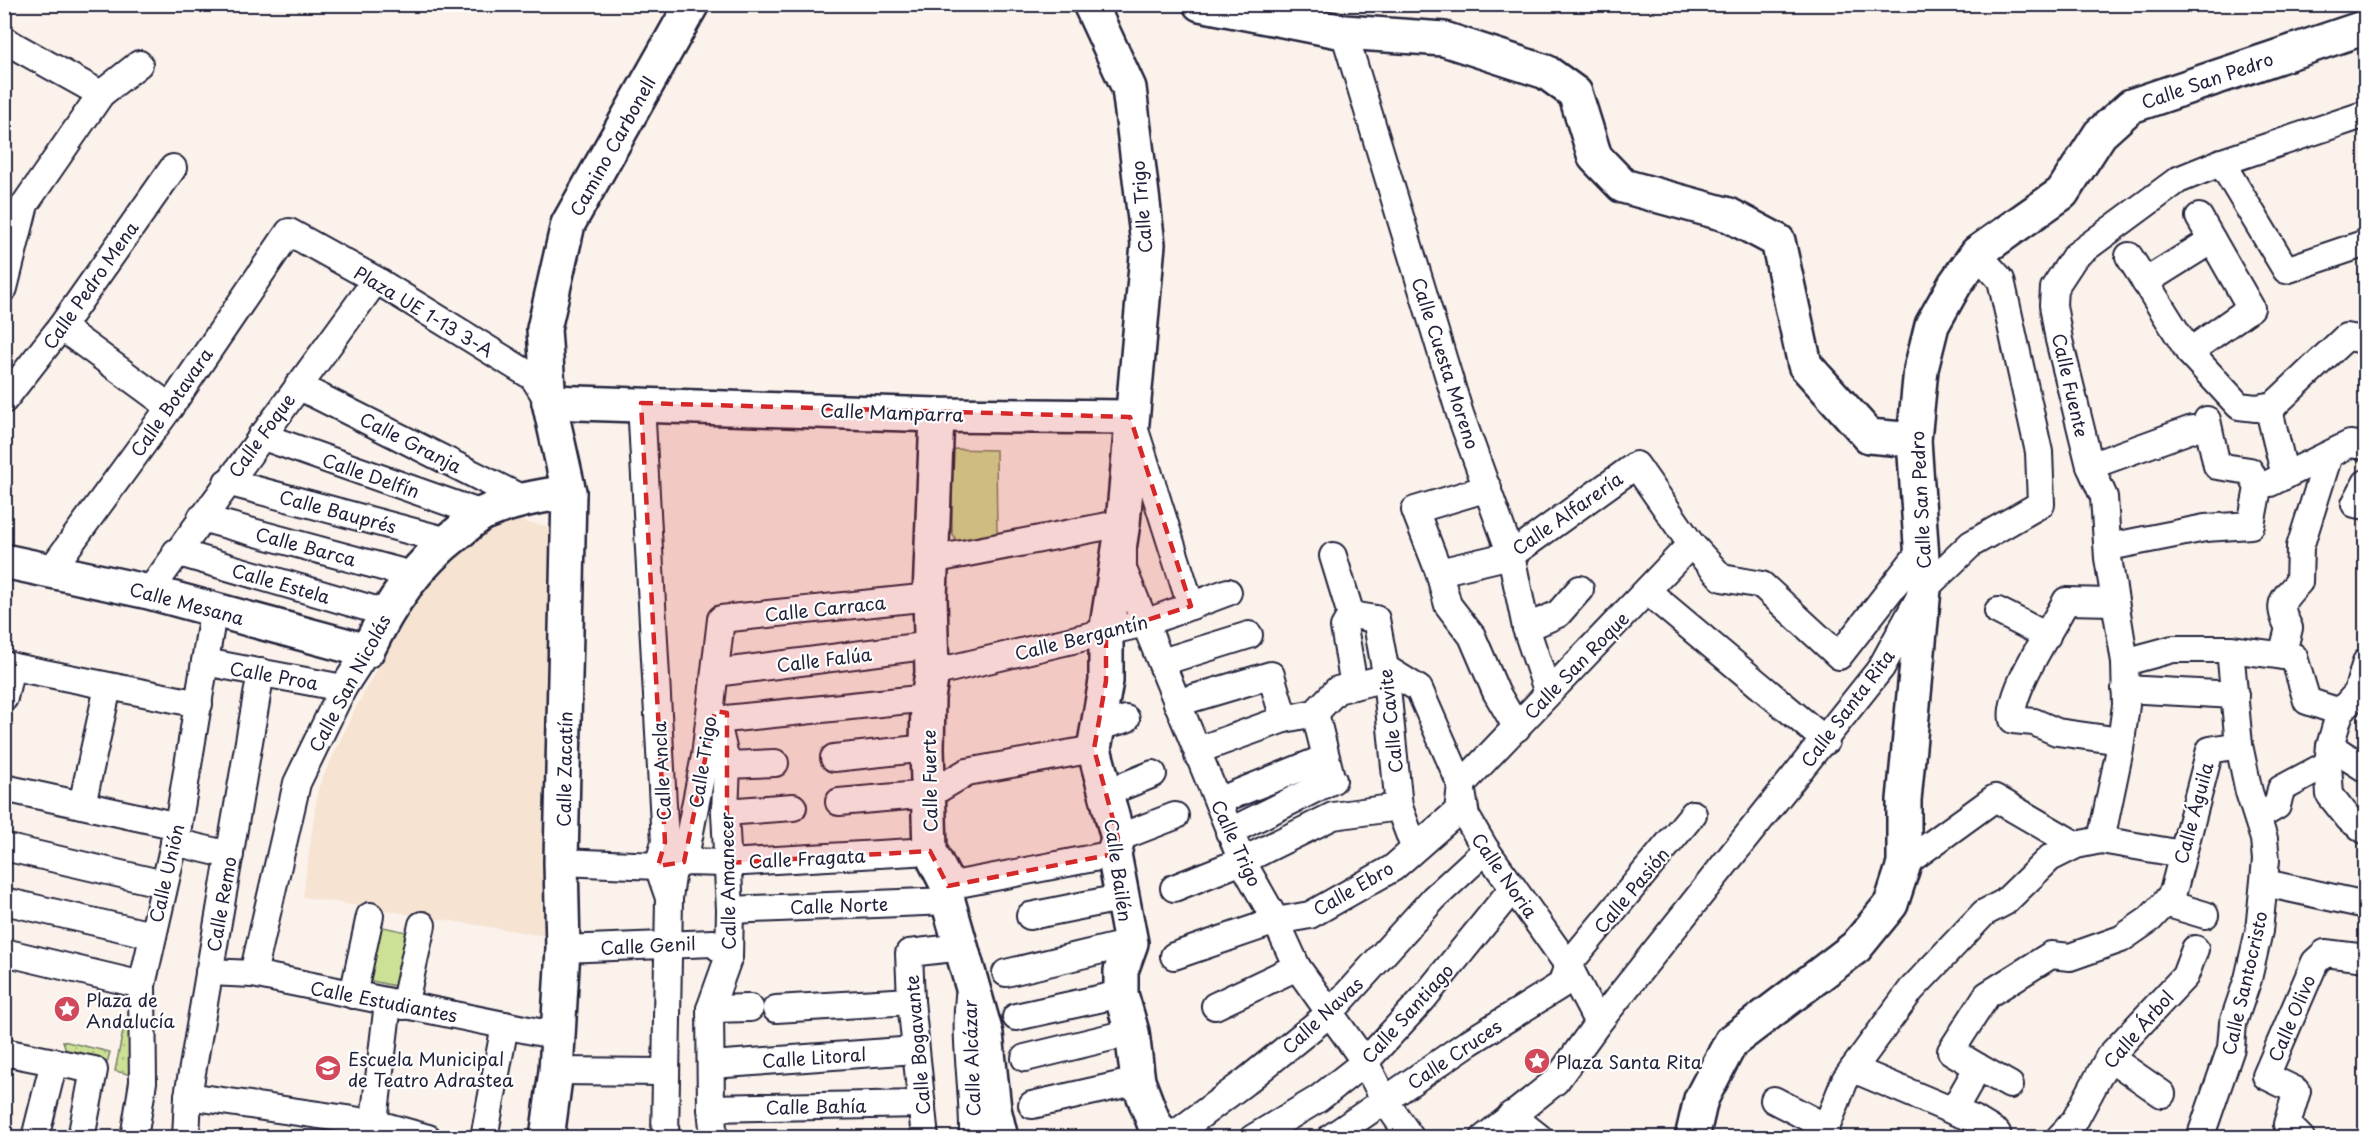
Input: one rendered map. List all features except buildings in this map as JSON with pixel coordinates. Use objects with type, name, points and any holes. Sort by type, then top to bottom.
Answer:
[{"type":"street","name":"Camino Carbonell","points":[[549,402],[544,329],[568,224],[692,4]]},
{"type":"street","name":"Calle Trigo","points":[[1090,4],[1129,88],[1148,244],[1130,417]]},
{"type":"street","points":[[1200,4],[1344,32],[1444,39],[1546,72],[1575,93],[1595,157],[1623,186],[1729,215],[1778,241],[1805,365],[1869,436],[1914,440]]},
{"type":"street","name":"Calle San Pedro","points":[[1692,1137],[1701,1099],[1731,1042],[1856,947],[1891,904],[1904,864],[1904,800],[1924,589],[1914,440],[1921,369],[1932,326],[1955,284],[1977,253],[2062,193],[2100,134],[2131,106],[2366,27]]},
{"type":"street","name":"Calle Cuesta Moreno","points":[[1344,32],[1460,414],[1510,555],[1526,628],[1548,693]]},
{"type":"street","points":[[4,40],[101,94]]},
{"type":"street","points":[[4,288],[13,220],[101,94],[139,64]]},
{"type":"street","name":"Calle Fuente","points":[[2089,843],[2121,741],[2125,662],[2114,602],[2104,498],[2090,466],[2059,340],[2053,305],[2054,288],[2075,256],[2107,230],[2178,180],[2221,162],[2366,114]]},
{"type":"street","points":[[2221,162],[2286,270],[2366,243]]},
{"type":"street","name":"Calle Pedro Mena","points":[[4,400],[61,327],[173,168]]},
{"type":"street","points":[[2189,352],[2251,308],[2199,217]]},
{"type":"street","name":"Plaza UE 1-13 3-A","points":[[289,232],[376,280],[533,377],[549,402]]},
{"type":"street","name":"Calle Botavara","points":[[51,570],[170,407],[289,232]]},
{"type":"street","points":[[2145,282],[2212,240]]},
{"type":"street","name":"Calle Santa Rita","points":[[1496,1127],[1556,1080],[1598,1023],[1826,741],[1881,668],[1924,589],[1971,544],[2041,504],[2039,452],[2001,280],[1977,253]]},
{"type":"street","points":[[2109,547],[2205,528],[2251,525],[2258,488],[2250,471],[2217,466],[2214,415],[2189,352],[2129,256]]},
{"type":"street","name":"Calle Foque","points":[[149,592],[376,280]]},
{"type":"street","points":[[61,327],[170,407]]},
{"type":"street","points":[[2285,476],[2270,414],[2274,405],[2346,337],[2366,340]]},
{"type":"street","name":"Calle Granja","points":[[298,386],[523,499]]},
{"type":"street","name":"Calle Mamparra","points":[[549,402],[641,403],[937,415],[1130,417]]},
{"type":"street","name":"Calle Zacatín","points":[[547,1137],[556,1071],[563,949],[561,862],[569,492],[549,402]]},
{"type":"street","name":"Calle Ancla","points":[[641,403],[665,842],[658,866]]},
{"type":"street","points":[[2090,466],[2214,415],[2274,405]]},
{"type":"street","name":"Calle Fuerte","points":[[937,415],[927,748],[930,851],[948,894],[986,1034],[994,1109],[1001,1137]]},
{"type":"street","points":[[931,560],[1123,523],[1130,417]]},
{"type":"street","points":[[1130,417],[1191,606]]},
{"type":"street","name":"Calle Delfín","points":[[261,436],[482,514]]},
{"type":"street","points":[[2258,488],[2350,444],[2366,446]]},
{"type":"street","points":[[2282,656],[2289,628],[2281,612],[2282,600],[2299,582],[2300,547],[2329,456]]},
{"type":"street","name":"Calle Alfarería","points":[[1439,572],[1510,555],[1636,465],[1691,544]]},
{"type":"street","name":"Calle Bauprés","points":[[227,482],[448,541]]},
{"type":"street","points":[[2366,483],[2355,504],[2366,506]]},
{"type":"street","points":[[1488,488],[1415,510],[1439,572],[1448,605],[1472,636],[1496,692],[1517,728]]},
{"type":"street","name":"Calle San Nicolás","points":[[253,974],[297,783],[344,688],[386,614],[412,575],[448,541],[482,514],[523,499],[569,492]]},
{"type":"street","name":"Calle Barca","points":[[201,518],[412,575]]},
{"type":"street","name":"Calle Trigo","points":[[1123,523],[1123,569],[1242,861],[1276,921],[1297,967],[1365,1062],[1385,1101],[1411,1137]]},
{"type":"street","name":"Calle Bailén","points":[[1123,523],[1106,633],[1114,679],[1106,732],[1106,793],[1116,846],[1120,898],[1131,943],[1121,971],[1121,993],[1132,1032],[1138,1081],[1154,1123],[1168,1137]]},
{"type":"street","points":[[1691,544],[1722,578],[1761,585],[1839,656],[1923,548]]},
{"type":"street","name":"Calle San Roque","points":[[1461,785],[1691,544]]},
{"type":"street","name":"Calle Estela","points":[[176,552],[386,614]]},
{"type":"street","name":"Calle Cavite","points":[[1333,556],[1351,615],[1344,627],[1354,686]]},
{"type":"street","name":"Calle Mesana","points":[[4,561],[149,592],[367,651]]},
{"type":"street","points":[[1526,628],[1558,614],[1580,589]]},
{"type":"street","points":[[1647,591],[1826,741]]},
{"type":"street","name":"Calle Bergantín","points":[[714,696],[931,672],[1145,623],[1228,592]]},
{"type":"street","name":"Calle Carraca","points":[[721,619],[930,597]]},
{"type":"street","points":[[2114,602],[2066,601],[2018,691],[2012,713],[2013,720],[2034,722],[2057,732],[2121,741]]},
{"type":"street","name":"Calle Unión","points":[[134,1137],[143,1082],[142,985],[176,834],[211,625],[216,611]]},
{"type":"street","points":[[1998,611],[2047,636]]},
{"type":"street","name":"Calle Cavite","points":[[1351,615],[1376,619],[1386,673],[1399,807],[1414,847]]},
{"type":"street","name":"Calle Trigo","points":[[669,898],[673,869],[684,862],[705,756],[714,696],[721,619]]},
{"type":"street","points":[[1162,662],[1249,635]]},
{"type":"street","points":[[2125,662],[2173,650],[2230,649],[2294,657],[2307,701],[2340,712]]},
{"type":"street","name":"Calle Santocristo","points":[[2204,1131],[2231,1048],[2233,1023],[2248,979],[2259,931],[2265,884],[2266,860],[2258,817],[2249,792],[2239,745],[2230,649]]},
{"type":"street","name":"Calle Proa","points":[[205,662],[344,688]]},
{"type":"street","points":[[4,698],[8,666],[199,704]]},
{"type":"street","name":"Calle Remo","points":[[186,1137],[188,1096],[261,672]]},
{"type":"street","name":"Calle Falúa","points":[[714,696],[931,672]]},
{"type":"street","points":[[1198,756],[1204,748],[1284,718],[1316,712],[1337,690],[1386,673]]},
{"type":"street","name":"Calle Noria","points":[[1386,673],[1419,689],[1461,785],[1466,816],[1486,850],[1568,965],[1598,1023]]},
{"type":"street","points":[[1177,703],[1270,675],[1284,718]]},
{"type":"street","points":[[2364,675],[2357,693],[2340,712],[2329,755],[2330,795],[2349,819],[2366,831]]},
{"type":"street","points":[[82,805],[108,687]]},
{"type":"street","points":[[2125,688],[2235,695]]},
{"type":"street","name":"Calle Amanecer","points":[[714,696],[727,765],[725,812],[730,910],[729,956],[710,1009],[711,1108],[714,1137]]},
{"type":"street","points":[[1316,712],[1329,769],[1342,793],[1347,812]]},
{"type":"street","points":[[839,802],[930,794],[967,772],[1106,732]]},
{"type":"street","name":"Calle Águila","points":[[1978,1067],[1952,1051],[1987,995],[2051,955],[2070,957],[2121,939],[2150,919],[2165,903],[2173,892],[2210,750],[2239,745]]},
{"type":"street","points":[[834,758],[927,748]]},
{"type":"street","points":[[2329,755],[2366,769]]},
{"type":"street","points":[[2258,817],[2277,806],[2281,789],[2329,755]]},
{"type":"street","points":[[727,765],[775,763]]},
{"type":"street","points":[[1218,801],[1329,769]]},
{"type":"street","points":[[1229,832],[1329,769]]},
{"type":"street","points":[[1106,793],[1152,774]]},
{"type":"street","name":"Calle Ebro","points":[[1174,956],[1276,921],[1310,915],[1393,868],[1414,847],[1458,811],[1461,785]]},
{"type":"street","points":[[4,788],[82,805],[176,834],[230,855]]},
{"type":"street","points":[[1904,864],[1995,798],[2089,843],[2182,854]]},
{"type":"street","points":[[725,812],[793,807]]},
{"type":"street","points":[[1174,888],[1242,861],[1332,816],[1347,812],[1399,807]]},
{"type":"street","name":"Calle Pasión","points":[[1568,965],[1693,814]]},
{"type":"street","name":"Calle Norte","points":[[730,910],[948,894],[1116,846],[1175,816]]},
{"type":"street","points":[[1774,1100],[1824,1132],[1845,1080],[1911,990],[1984,913],[2005,902],[2050,858],[2089,843]]},
{"type":"street","points":[[4,847],[164,884]]},
{"type":"street","name":"Calle Navas","points":[[1168,1137],[1245,1082],[1330,1013],[1434,898],[1486,850]]},
{"type":"street","name":"Calle Fragata","points":[[561,862],[658,866],[684,862],[727,863],[930,851]]},
{"type":"street","points":[[658,866],[669,898],[669,1014],[665,1072],[665,1137]]},
{"type":"street","points":[[2265,884],[2366,905]]},
{"type":"street","name":"Calle Santiago","points":[[1253,1137],[1318,1099],[1365,1062],[1423,999],[1514,888]]},
{"type":"street","points":[[1030,916],[1120,898]]},
{"type":"street","points":[[4,901],[152,935]]},
{"type":"street","points":[[2165,903],[2205,915]]},
{"type":"street","points":[[353,995],[370,916]]},
{"type":"street","points":[[373,1130],[396,1004],[422,925]]},
{"type":"street","name":"Calle Genil","points":[[563,949],[713,943],[729,956]]},
{"type":"street","points":[[1006,973],[1131,943]]},
{"type":"street","name":"Calle Bogavante","points":[[925,1137],[915,1050],[909,953],[963,947]]},
{"type":"street","name":"Calle Árbol","points":[[2059,1137],[2074,1122],[2109,1057],[2185,976],[2195,949]]},
{"type":"street","points":[[4,952],[142,985]]},
{"type":"street","name":"Calle Olivo","points":[[2301,1137],[2287,1124],[2296,1091],[2266,1076],[2315,962],[2325,953],[2366,957]]},
{"type":"street","name":"Calle Cruces","points":[[1330,1137],[1468,1043],[1561,986],[1568,965]]},
{"type":"street","points":[[1215,1006],[1297,967]]},
{"type":"street","name":"Calle Estudiantes","points":[[209,972],[253,974],[558,1036]]},
{"type":"street","name":"Calle Alcázar","points":[[971,978],[967,1017],[974,1103],[973,1137]]},
{"type":"street","points":[[1016,1017],[1121,993]]},
{"type":"street","points":[[776,1009],[911,1001]]},
{"type":"street","points":[[710,1009],[750,1008]]},
{"type":"street","points":[[484,1137],[505,1025]]},
{"type":"street","points":[[1025,1058],[1132,1032]]},
{"type":"street","name":"Calle Litoral","points":[[712,1065],[915,1050]]},
{"type":"street","points":[[4,1052],[94,1070],[81,1137]]},
{"type":"street","points":[[2109,1057],[2162,1094]]},
{"type":"street","points":[[35,1137],[54,1062]]},
{"type":"street","points":[[1953,1111],[1978,1067],[2010,1085]]},
{"type":"street","points":[[1853,1069],[1974,1119],[1997,1132]]},
{"type":"street","points":[[556,1071],[665,1072]]},
{"type":"street","points":[[1032,1105],[1138,1081]]},
{"type":"street","points":[[188,1096],[373,1130],[428,1137]]},
{"type":"street","name":"Calle Bahía","points":[[711,1108],[922,1104]]},
{"type":"street","points":[[1496,1127],[1540,1137]]},
{"type":"highlighted area","points":[[641,403],[1130,417],[1191,606],[1106,633],[1106,681],[1094,749],[1118,838],[1114,854],[948,886],[930,851],[727,863],[727,713],[715,711],[684,862],[658,866],[665,842]]},
{"type":"shaded area","points":[[501,518],[558,528],[552,937],[303,897],[318,788],[356,707],[423,590]]},
{"type":"green space","points":[[952,449],[996,450],[997,533],[957,541],[952,534]]},
{"type":"green space","points":[[374,925],[411,933],[400,987],[362,979]]},
{"type":"green space","points":[[124,1026],[132,1027],[136,1076],[115,1071]]},
{"type":"green space","points":[[63,1041],[110,1052],[107,1063],[67,1053]]},
{"type":"place","name":"Plaza de Andalucía","points":[[67,1009]]},
{"type":"place","name":"Plaza Santa Rita","points":[[1537,1061]]},
{"type":"place","name":"Escuela Municipal de Teatro Adrastea","points":[[328,1068]]}]
